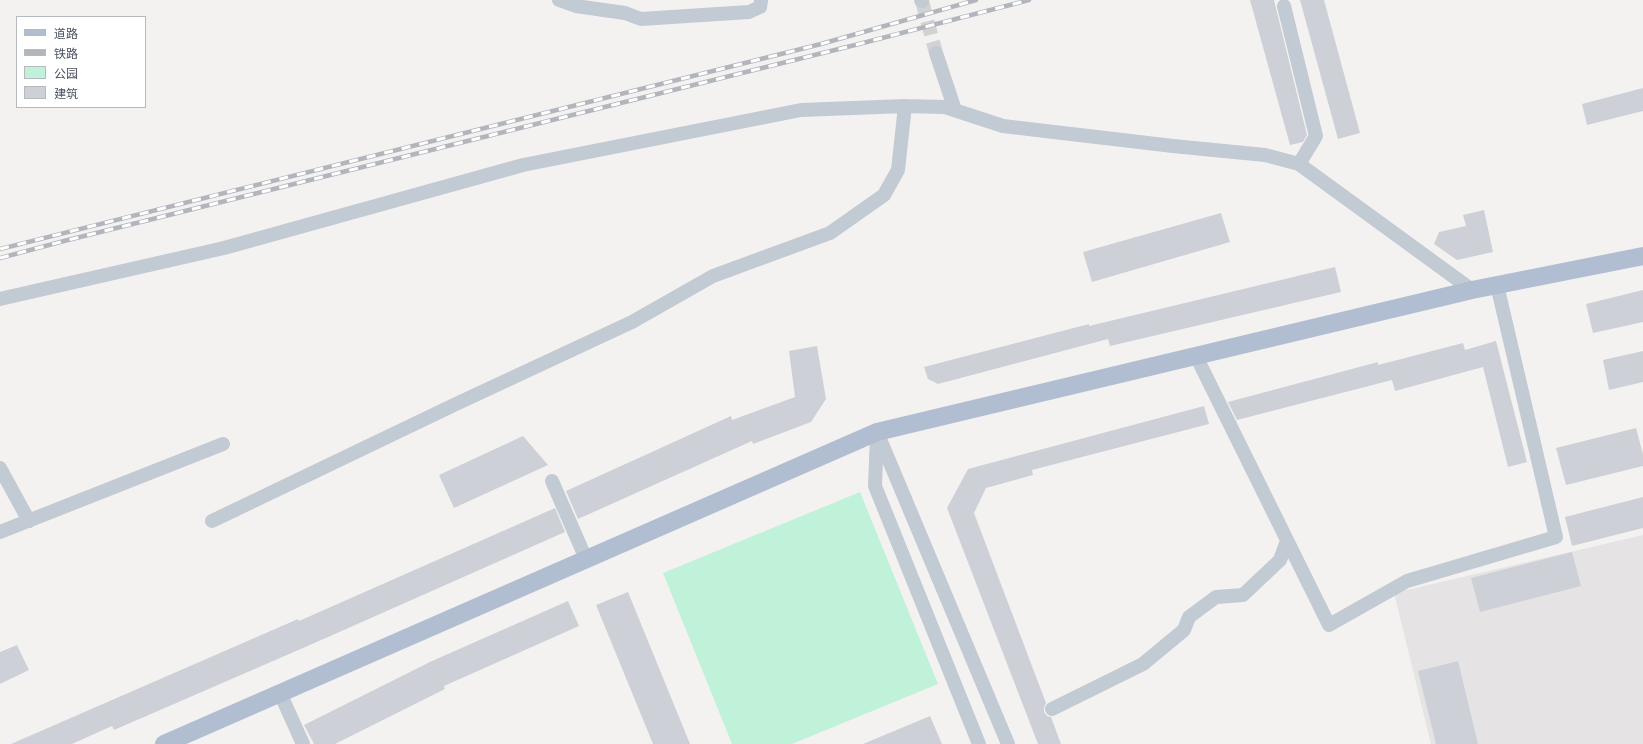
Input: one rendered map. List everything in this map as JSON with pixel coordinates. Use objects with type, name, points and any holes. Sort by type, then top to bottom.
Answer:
[{"type":"main road","points":[[164,744],[877,432],[1472,290],[1643,256]]},
{"type":"street","points":[[559,0],[576,6],[624,13],[641,19],[749,12],[760,7],[761,0]]},
{"type":"street","points":[[1284,6],[1316,136],[1298,164]]},
{"type":"street","points":[[936,53],[955,110]]},
{"type":"street","points":[[0,299],[224,248],[523,165],[801,110],[905,106],[945,107],[1004,126],[1173,146],[1265,155],[1298,164],[1472,290]]},
{"type":"street","points":[[212,521],[456,404],[632,322],[713,276],[830,233],[884,196],[898,170],[905,106]]},
{"type":"street","points":[[1196,356],[1329,625],[1407,581],[1556,537],[1497,285]]},
{"type":"street","points":[[877,432],[875,486],[979,744]]},
{"type":"street","points":[[877,432],[1008,744]]},
{"type":"street","points":[[0,532],[223,444]]},
{"type":"street","points":[[0,468],[29,521]]},
{"type":"street","points":[[552,480],[586,559]]},
{"type":"street","points":[[1052,709],[1143,664],[1184,630],[1189,617],[1216,597],[1243,595],[1280,560],[1287,541]]},
{"type":"street","points":[[280,693],[303,744]]},
{"type":"shaded area","points":[[1643,535],[1643,744],[1431,744],[1394,593]]},
{"type":"green space","points":[[860,492],[938,684],[792,744],[732,744],[663,573]]},
{"type":"building","points":[[1250,0],[1274,0],[1307,135],[1303,142],[1290,145]]},
{"type":"building","points":[[1300,0],[1324,0],[1360,133],[1338,139]]},
{"type":"building","points":[[1643,88],[1643,111],[1587,125],[1582,104]]},
{"type":"building","points":[[1484,210],[1493,252],[1457,260],[1434,244],[1439,232],[1466,226],[1463,215]]},
{"type":"building","points":[[1221,213],[1230,242],[1092,282],[1083,252]]},
{"type":"building","points":[[1335,267],[1341,292],[1110,346],[1108,339],[938,384],[928,379],[924,367],[1089,324],[1089,326]]},
{"type":"building","points":[[1643,290],[1643,322],[1593,333],[1586,304]]},
{"type":"building","points":[[1496,341],[1527,462],[1508,467],[1483,367],[1395,391],[1392,380],[1237,420],[1228,402],[1378,362],[1378,365],[1463,343],[1465,350]]},
{"type":"building","points":[[817,346],[826,399],[811,422],[753,444],[752,441],[578,519],[566,491],[731,416],[732,420],[795,397],[789,351]]},
{"type":"building","points":[[1643,351],[1643,382],[1609,390],[1603,360]]},
{"type":"building","points":[[1204,406],[1209,424],[1032,470],[1033,475],[986,488],[974,513],[1046,703],[1044,712],[1047,716],[1051,717],[1061,744],[1038,744],[947,508],[968,469]]},
{"type":"building","points":[[1636,428],[1643,454],[1643,466],[1566,485],[1556,448]]},
{"type":"building","points":[[523,436],[548,465],[454,508],[439,475]]},
{"type":"building","points":[[1643,497],[1643,528],[1572,546],[1565,517]]},
{"type":"building","points":[[555,508],[565,532],[310,645],[114,730],[112,726],[72,744],[11,744],[298,619],[299,621]]},
{"type":"building","points":[[1572,552],[1581,586],[1480,612],[1471,578]]},
{"type":"building","points":[[628,592],[690,744],[653,744],[596,605]]},
{"type":"building","points":[[568,601],[579,626],[444,686],[445,689],[335,744],[314,744],[304,725],[432,661]]},
{"type":"building","points":[[17,645],[29,670],[0,684],[0,652]]},
{"type":"building","points":[[1458,661],[1478,744],[1436,744],[1418,671]]},
{"type":"building","points":[[930,716],[942,744],[863,744]]},
{"type":"tunnel","points":[[922,1],[936,53]]},
{"type":"railway","points":[[0,249],[821,44],[976,0]]},
{"type":"railway","points":[[0,258],[859,44],[1029,0]]}]
